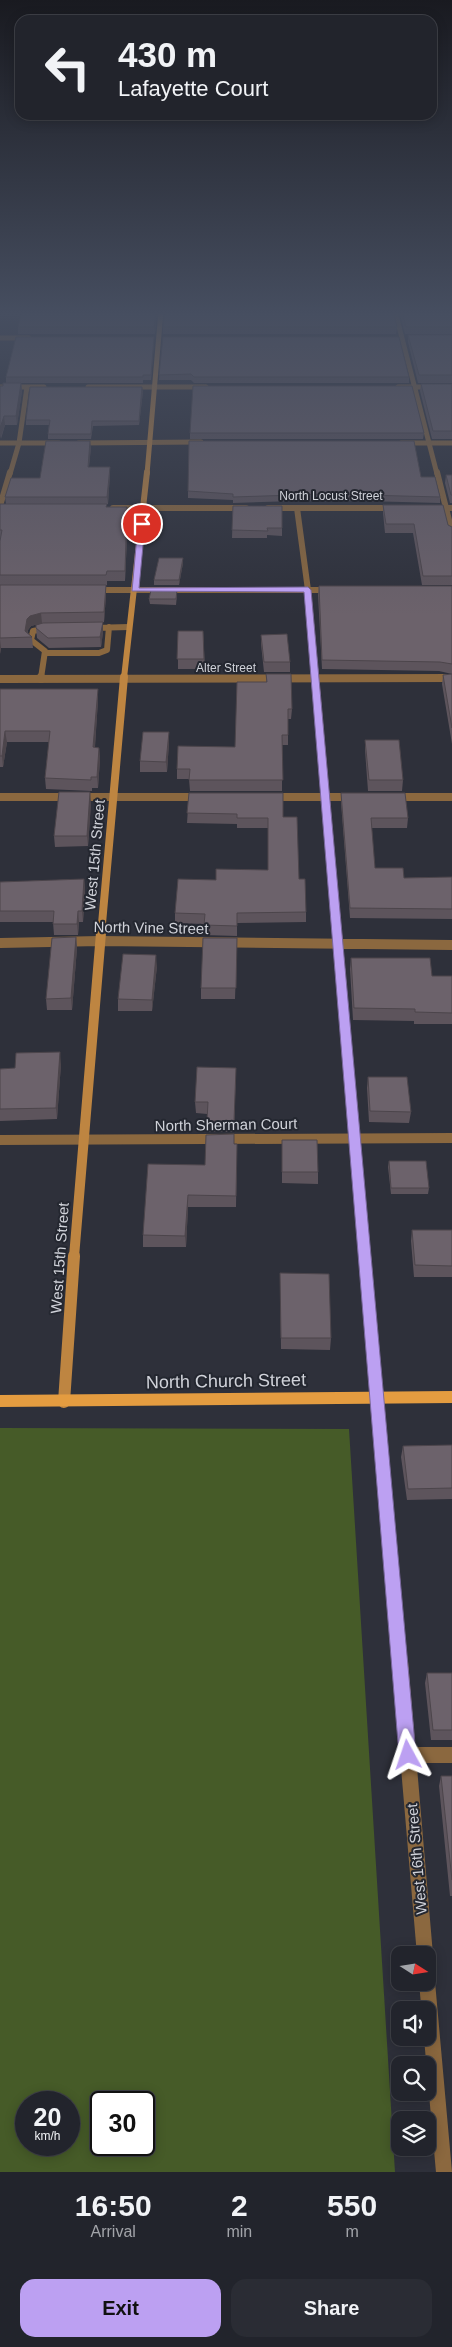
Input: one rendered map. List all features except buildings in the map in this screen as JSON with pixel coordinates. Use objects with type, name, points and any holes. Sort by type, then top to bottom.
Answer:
[{"type":"main road","name":"West 15th Street","points":[[64,1402],[82,1141],[126,679],[129,627],[144,508],[152,412]]},
{"type":"main road","name":"North Church Street","points":[[0,1401],[64,1402],[452,1397]]},
{"type":"street","points":[[10,509],[0,507],[19,443],[23,412]]},
{"type":"street","points":[[422,412],[449,508],[452,532]]},
{"type":"street","points":[[0,443],[207,442]]},
{"type":"street","points":[[392,443],[452,443]]},
{"type":"street","points":[[105,508],[249,508]]},
{"type":"street","name":"North Locust Street","points":[[258,508],[406,508]]},
{"type":"street","name":"West 16th Street","points":[[297,508],[308,590],[424,1946]]},
{"type":"street","points":[[425,508],[449,508]]},
{"type":"street","points":[[86,590],[336,590]]},
{"type":"street","points":[[52,628],[33,630],[31,640],[45,652],[100,653],[107,650],[109,627]]},
{"type":"street","points":[[81,628],[129,627]]},
{"type":"street","points":[[41,679],[45,652]]},
{"type":"street","name":"Alter Street","points":[[0,679],[452,678]]},
{"type":"street","points":[[0,797],[210,797]]},
{"type":"street","points":[[258,797],[364,797]]},
{"type":"street","points":[[384,797],[452,797]]},
{"type":"street","name":"North Vine Street","points":[[0,943],[100,941],[452,945]]},
{"type":"street","name":"North Sherman Court","points":[[0,1140],[452,1138]]},
{"type":"street","points":[[408,1755],[452,1755]]},
{"type":"street","points":[[428,1991],[444,2172]]},
{"type":"green space","points":[[0,1428],[349,1429],[391,2111],[391,2156],[394,2156],[395,2172],[0,2172]]},
{"type":"route","points":[[142,524],[135,590],[308,590],[408,1755]]}]
